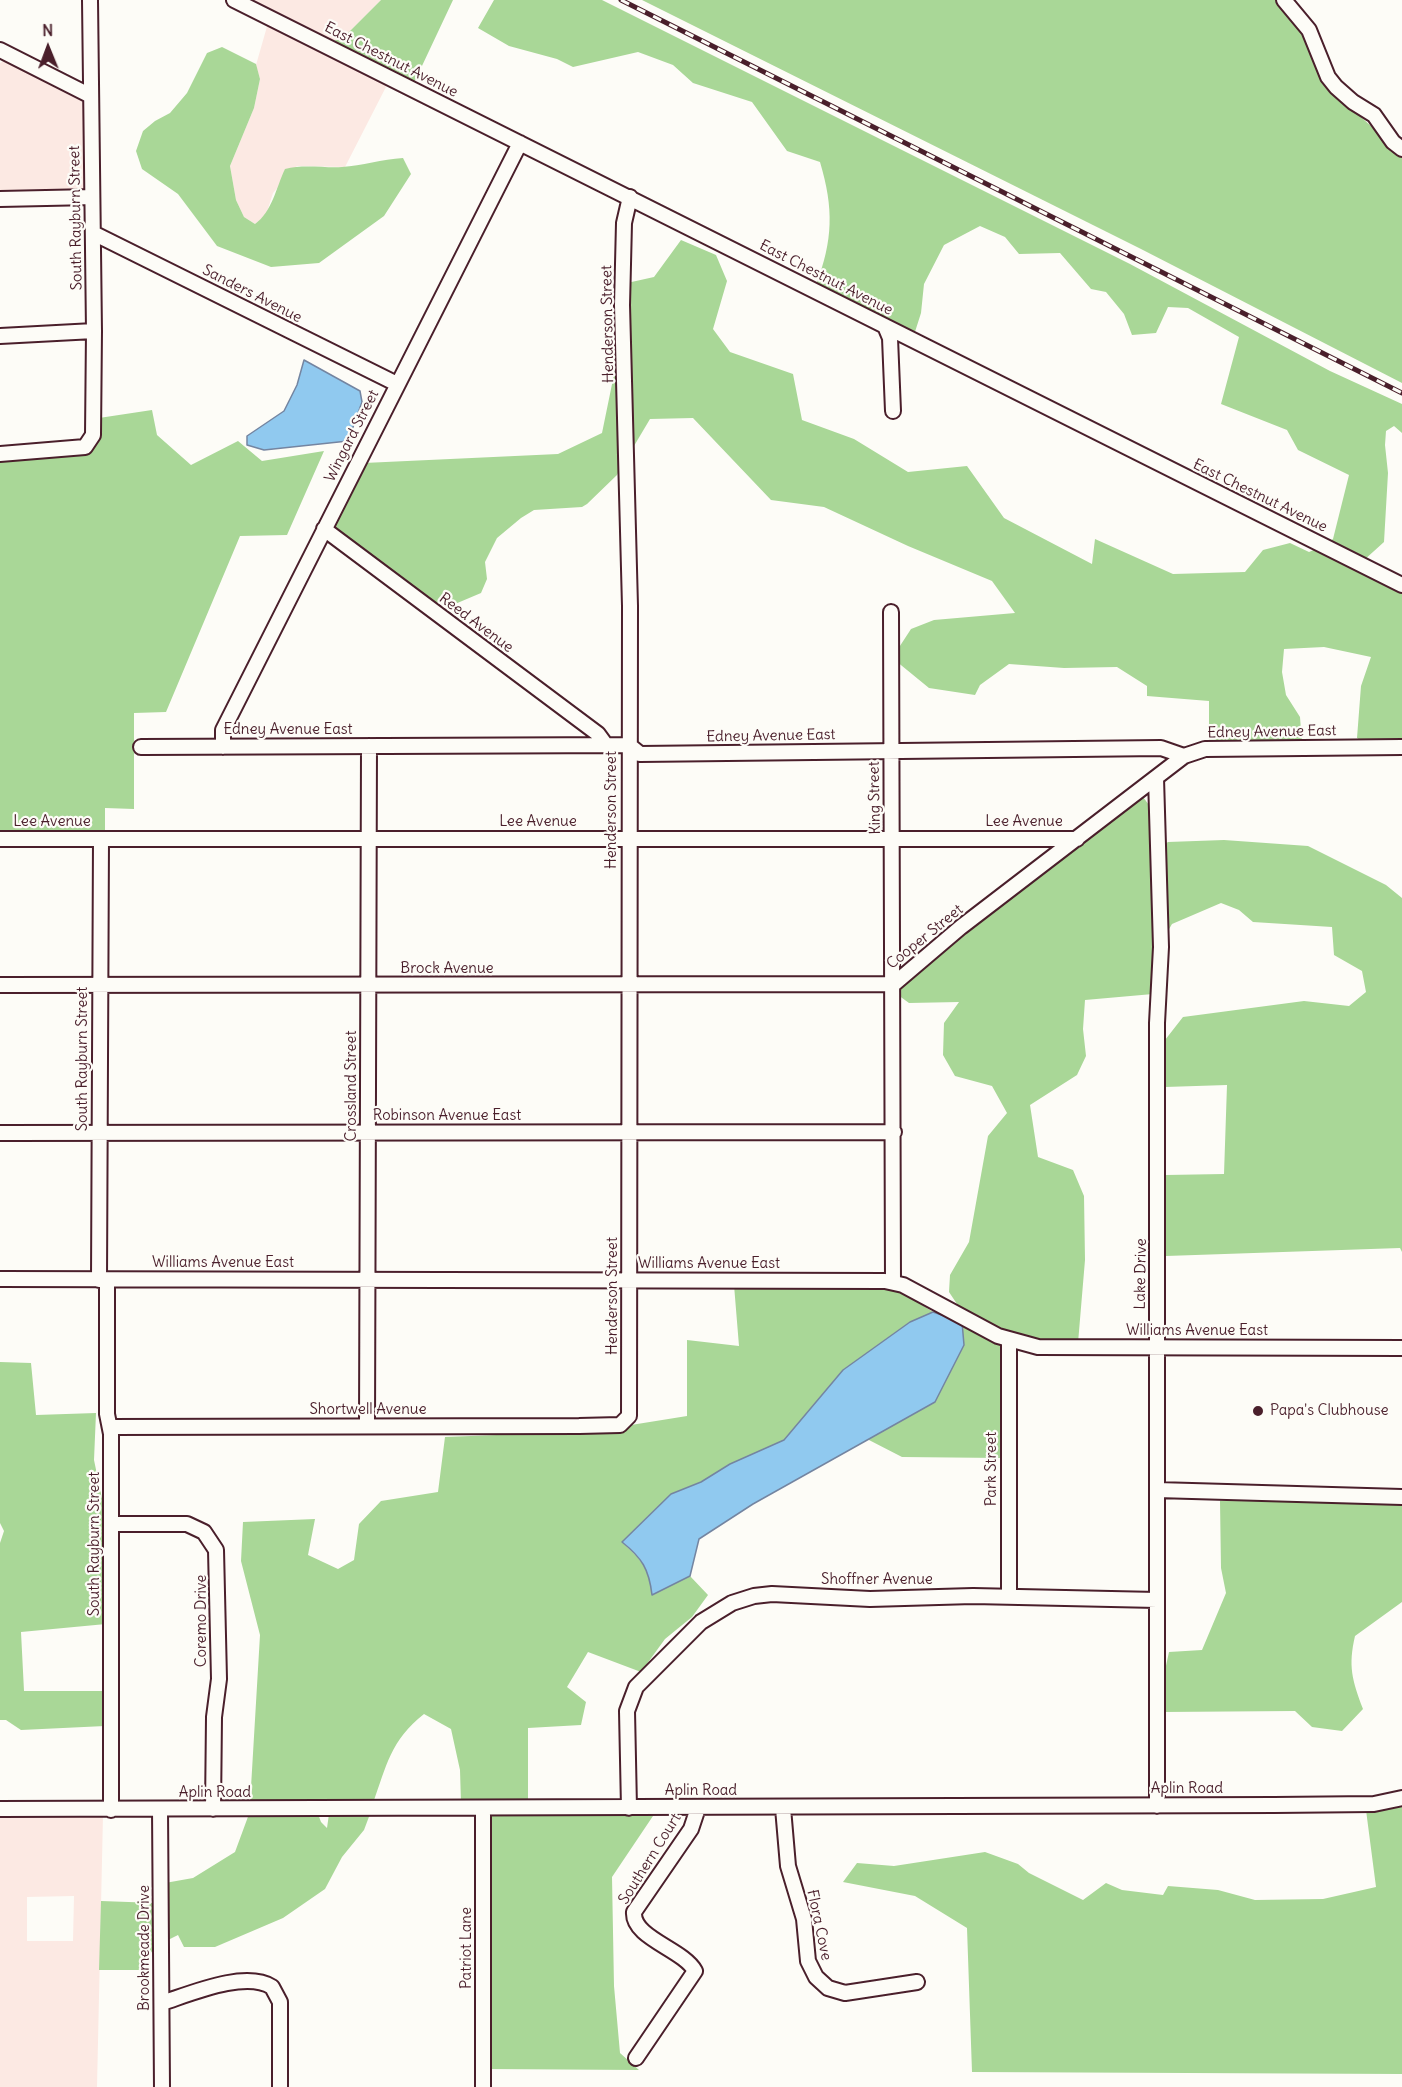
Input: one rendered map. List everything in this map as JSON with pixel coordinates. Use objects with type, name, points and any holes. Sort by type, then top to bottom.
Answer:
[{"type":"street","name":"South Rayburn Street","points":[[0,454],[85,447],[93,435],[90,0]]},
{"type":"street","name":"East Chestnut Avenue","points":[[234,0],[1402,585]]},
{"type":"street","points":[[1284,0],[1309,30],[1328,77],[1353,102],[1374,115],[1402,149]]},
{"type":"street","points":[[0,50],[91,96]]},
{"type":"street","name":"Wingard Street","points":[[223,747],[223,730],[520,143]]},
{"type":"street","points":[[0,199],[92,197]]},
{"type":"street","name":"Henderson Street","points":[[625,1423],[630,1411],[631,1132],[629,507],[622,305],[624,223],[630,197]]},
{"type":"street","name":"Sanders Avenue","points":[[93,233],[397,384]]},
{"type":"street","points":[[885,326],[890,338],[893,411]]},
{"type":"street","points":[[0,336],[94,331]]},
{"type":"street","name":"Reed Avenue","points":[[324,529],[598,734],[606,745]]},
{"type":"street","name":"King Street","points":[[891,612],[890,752],[894,984]]},
{"type":"street","name":"Edney Avenue East","points":[[141,747],[629,745],[640,754],[1161,748],[1184,756],[1205,749],[1402,747]]},
{"type":"street","name":"Crossland Street","points":[[367,1426],[369,746]]},
{"type":"street","name":"Cooper Street","points":[[893,1282],[894,984],[961,927],[1184,756]]},
{"type":"street","name":"Lake Drive","points":[[1156,778],[1161,947],[1157,1023],[1159,1166],[1156,1347],[1157,1806]]},
{"type":"street","name":"Lee Avenue","points":[[0,839],[1077,839]]},
{"type":"street","name":"South Rayburn Street","points":[[101,839],[99,1133],[107,1414],[110,1427],[111,1810]]},
{"type":"street","name":"Brock Avenue","points":[[0,985],[894,984]]},
{"type":"street","name":"Robinson Avenue East","points":[[0,1133],[894,1132]]},
{"type":"street","name":"Williams Avenue East","points":[[0,1280],[369,1279],[893,1282],[1009,1340],[1050,1348],[1402,1348]]},
{"type":"street","name":"Park Street","points":[[1009,1340],[1009,1597]]},
{"type":"street","name":"Shortwell Avenue","points":[[110,1427],[579,1426],[625,1423]]},
{"type":"street","points":[[1157,1490],[1402,1497]]},
{"type":"street","name":"Coremo Drive","points":[[111,1524],[187,1524],[204,1532],[216,1550],[219,1679],[214,1718],[213,1809]]},
{"type":"street","name":"Shoffner Avenue","points":[[629,1808],[627,1712],[639,1682],[708,1616],[732,1603],[753,1596],[772,1594],[870,1599],[1009,1597],[1157,1600]]},
{"type":"street","name":"Aplin Road","points":[[0,1809],[1157,1806],[1374,1804],[1402,1798]]},
{"type":"street","name":"Patriot Lane","points":[[483,1808],[483,2087]]},
{"type":"street","name":"Southern Court","points":[[636,2058],[695,1971],[688,1961],[640,1930],[633,1919],[634,1912],[691,1829],[698,1808]]},
{"type":"street","name":"Flora Cove","points":[[783,1808],[788,1866],[804,1919],[808,1961],[816,1977],[828,1988],[844,1994],[916,1982]]},
{"type":"street","name":"Brookmeade Drive","points":[[160,1809],[162,2087]]},
{"type":"street","points":[[162,2003],[227,1983],[262,1982],[273,1987],[280,2002],[280,2087]]},
{"type":"shaded area","points":[[245,0],[381,0],[350,31],[331,43]]},
{"type":"shaded area","points":[[268,23],[388,83],[345,167],[297,166],[273,193],[266,215],[255,224],[244,217],[236,200],[230,166],[254,108],[260,79],[256,65]]},
{"type":"shaded area","points":[[6,59],[87,101],[88,192],[0,193],[0,63]]},
{"type":"shaded area","points":[[0,1814],[103,1815],[97,2087],[0,2087]],"holes":[[[74,1896],[73,1941],[27,1941],[27,1897]]]},
{"type":"green space","points":[[381,0],[453,0],[413,85],[331,43],[350,31]]},
{"type":"green space","points":[[494,0],[602,0],[1130,264],[1330,371],[1402,404],[1402,433],[1394,426],[1386,431],[1388,473],[1384,542],[1363,561],[1327,543],[1333,539],[1349,475],[1298,450],[1287,430],[1221,404],[1239,337],[1188,308],[1168,307],[1156,333],[1132,335],[1124,314],[1106,292],[1091,289],[1060,253],[1019,254],[1005,237],[980,226],[944,245],[924,284],[921,313],[914,335],[816,285],[826,253],[830,224],[828,195],[820,162],[787,151],[752,102],[693,83],[673,65],[638,52],[573,67],[557,59],[509,46],[478,28]]},
{"type":"green space","points":[[642,0],[1277,0],[1294,17],[1352,109],[1402,154],[1402,383],[1141,249]]},
{"type":"green space","points":[[222,47],[256,64],[260,79],[254,108],[230,166],[236,200],[244,217],[255,224],[261,219],[270,206],[285,169],[350,166],[403,158],[411,174],[384,216],[319,263],[271,267],[217,246],[178,194],[142,169],[136,151],[143,131],[170,113],[187,93],[207,53]]},
{"type":"green space","points":[[681,240],[716,255],[727,281],[713,329],[730,352],[793,374],[802,420],[854,439],[908,472],[967,466],[1004,518],[1092,564],[1095,539],[1173,574],[1245,572],[1263,550],[1290,543],[1309,552],[1316,549],[1402,591],[1402,741],[1363,742],[1357,738],[1361,686],[1371,657],[1324,647],[1284,649],[1282,672],[1286,695],[1300,717],[1302,743],[1209,744],[1209,701],[1147,696],[1147,686],[1117,667],[1064,668],[1009,664],[980,685],[975,695],[929,688],[896,661],[896,652],[911,629],[934,620],[1015,613],[992,581],[908,546],[824,507],[771,500],[693,418],[650,419],[631,451],[627,283],[654,277]]},
{"type":"green space","points":[[619,350],[623,464],[617,475],[582,507],[534,510],[497,538],[485,562],[487,579],[481,593],[455,604],[428,602],[330,528],[344,509],[364,463],[558,454],[602,433]]},
{"type":"green space","points":[[152,410],[157,435],[191,465],[238,441],[262,461],[324,451],[287,535],[240,536],[166,712],[134,713],[134,809],[105,808],[105,834],[0,834],[0,459],[98,444],[99,418]]},
{"type":"green space","points":[[1143,797],[1152,809],[1156,947],[1153,994],[1085,1000],[1083,1029],[1086,1056],[1077,1075],[1030,1105],[1038,1157],[1073,1170],[1084,1196],[1085,1260],[1078,1343],[1050,1343],[1009,1335],[961,1310],[949,1292],[950,1275],[969,1242],[988,1136],[1007,1113],[992,1086],[955,1076],[943,1055],[944,1023],[959,1002],[909,1003],[898,995],[898,987],[964,932]]},
{"type":"green space","points":[[1224,840],[1308,846],[1386,885],[1402,898],[1402,1252],[1400,1248],[1166,1256],[1166,1175],[1224,1174],[1227,1085],[1165,1087],[1165,1040],[1183,1017],[1304,1001],[1349,1006],[1366,992],[1362,971],[1334,955],[1332,927],[1253,922],[1239,910],[1221,903],[1172,924],[1165,936],[1161,847],[1168,842]]},
{"type":"green space","points":[[734,1285],[894,1287],[933,1312],[910,1322],[843,1370],[784,1440],[730,1464],[701,1482],[671,1494],[622,1542],[635,1554],[646,1570],[652,1595],[690,1576],[708,1595],[692,1617],[665,1639],[641,1672],[588,1652],[567,1687],[586,1702],[581,1725],[528,1728],[528,1803],[461,1803],[460,1770],[451,1729],[424,1714],[404,1734],[391,1754],[373,1803],[250,1804],[260,1635],[241,1561],[243,1522],[315,1519],[308,1555],[338,1569],[354,1560],[359,1524],[381,1501],[438,1492],[445,1437],[625,1430],[631,1425],[687,1416],[687,1340],[739,1346]]},
{"type":"green space","points":[[962,1322],[1004,1344],[1001,1458],[902,1457],[867,1439],[935,1402]]},
{"type":"green space","points":[[0,1362],[31,1363],[36,1415],[96,1413],[94,1460],[105,1513],[106,1624],[21,1632],[24,1691],[106,1691],[105,1726],[21,1730],[6,1720],[0,1720],[0,1543],[4,1531],[0,1523]]},
{"type":"green space","points":[[1220,1501],[1402,1502],[1402,1602],[1355,1636],[1352,1673],[1363,1709],[1342,1731],[1312,1727],[1295,1711],[1163,1712],[1162,1684],[1169,1652],[1202,1650],[1226,1593],[1221,1568]]},
{"type":"green space","points":[[1402,1804],[1402,2074],[972,2072],[967,1928],[915,1896],[843,1882],[857,1863],[894,1866],[985,1852],[1018,1864],[1029,1873],[1083,1900],[1106,1883],[1122,1890],[1163,1895],[1168,1886],[1218,1890],[1255,1900],[1323,1899],[1376,1887],[1366,1810]]},
{"type":"green space","points":[[488,1813],[655,1813],[612,1877],[614,1986],[620,2053],[639,2070],[488,2069]]},
{"type":"green space","points":[[249,1814],[318,1814],[321,1822],[327,1828],[329,1814],[370,1814],[364,1830],[342,1857],[325,1889],[283,1918],[215,1947],[184,1947],[178,1935],[166,1941],[165,1883],[193,1878],[235,1852]]},
{"type":"green space","points":[[101,1901],[156,1903],[155,1946],[141,1970],[99,1970]]},
{"type":"water","points":[[304,360],[360,391],[362,402],[348,441],[264,450],[247,445],[247,436],[284,411],[297,385]]},
{"type":"water","points":[[933,1312],[962,1322],[964,1345],[935,1402],[753,1504],[699,1539],[690,1576],[652,1595],[649,1578],[643,1565],[635,1553],[622,1542],[671,1494],[701,1482],[730,1464],[784,1440],[843,1370],[910,1322]]},
{"type":"railway","points":[[621,0],[1402,393]]},
{"type":"place","name":"Papa's Clubhouse","points":[[1258,1411]]}]
